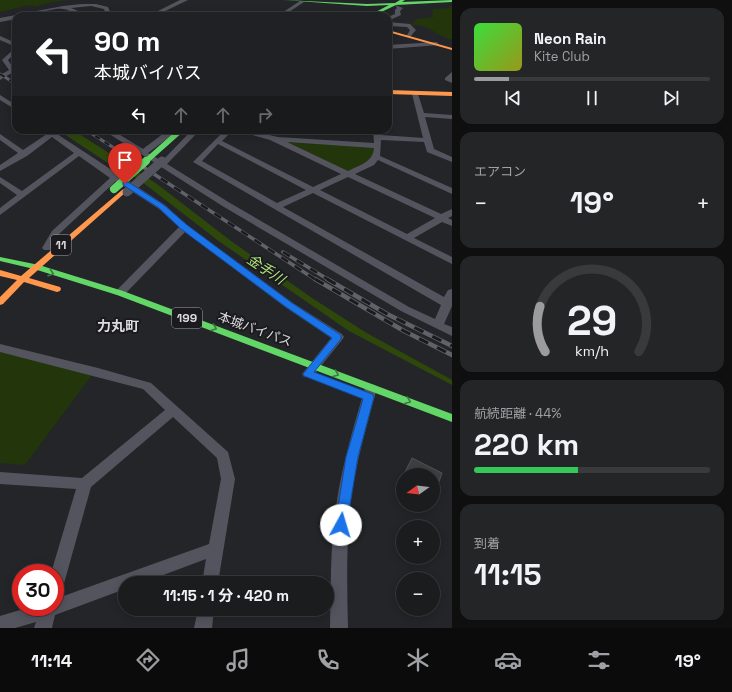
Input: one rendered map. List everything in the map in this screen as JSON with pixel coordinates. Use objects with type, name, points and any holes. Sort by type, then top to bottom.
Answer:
[{"type":"main road","points":[[285,0],[302,2],[401,3],[452,1]]},
{"type":"main road","points":[[380,12],[401,3]]},
{"type":"main road","points":[[384,12],[401,3]]},
{"type":"main road","points":[[392,32],[437,44],[452,50]]},
{"type":"main road","points":[[392,92],[452,94]]},
{"type":"main road","name":"11","points":[[4,284],[114,189],[184,134]]},
{"type":"main road","name":"11","points":[[0,302],[22,280],[125,191],[185,134]]},
{"type":"main road","name":"本城バイパス","points":[[0,259],[26,265],[120,294],[369,395],[452,418]]},
{"type":"main road","points":[[0,273],[70,292]]},
{"type":"main road","name":"本城バイパス","points":[[307,370],[348,389]]},
{"type":"street","points":[[161,12],[176,2],[186,0]]},
{"type":"street","points":[[286,12],[302,2]]},
{"type":"street","points":[[392,17],[398,15],[397,10],[401,8],[401,3]]},
{"type":"street","points":[[41,12],[87,4],[94,4],[106,8],[108,12]]},
{"type":"street","points":[[66,8],[76,12]]},
{"type":"street","points":[[0,20],[12,18]]},
{"type":"street","points":[[392,24],[408,25],[413,30],[408,36]]},
{"type":"street","points":[[0,38],[12,43]]},
{"type":"street","points":[[392,47],[437,44]]},
{"type":"street","points":[[12,52],[2,60],[12,69]]},
{"type":"street","points":[[0,78],[12,72]]},
{"type":"street","points":[[452,74],[447,78],[452,81]]},
{"type":"street","points":[[415,94],[426,140],[430,150],[452,160]]},
{"type":"street","points":[[0,97],[12,105]]},
{"type":"street","points":[[420,114],[452,117]]},
{"type":"street","points":[[0,169],[24,154],[47,134]]},
{"type":"street","points":[[52,134],[162,207],[184,227],[289,305],[338,337],[307,370]]},
{"type":"street","points":[[113,134],[405,309],[452,332]]},
{"type":"street","points":[[143,153],[165,134]]},
{"type":"street","points":[[125,191],[162,163],[186,134]]},
{"type":"street","points":[[225,134],[197,162],[448,304]]},
{"type":"street","points":[[256,134],[273,138],[378,146]]},
{"type":"street","points":[[276,207],[371,163],[377,158],[377,134]]},
{"type":"street","points":[[384,134],[426,140]]},
{"type":"street","points":[[0,136],[24,154]]},
{"type":"street","points":[[273,138],[452,222]]},
{"type":"street","points":[[217,141],[452,261]]},
{"type":"street","points":[[0,212],[79,153]]},
{"type":"street","points":[[377,158],[452,191]]},
{"type":"street","points":[[47,248],[55,233],[116,177]]},
{"type":"street","points":[[0,179],[22,195]]},
{"type":"street","points":[[407,238],[452,212]]},
{"type":"street","points":[[120,294],[184,227]]},
{"type":"street","points":[[438,326],[452,292]]},
{"type":"street","points":[[0,348],[98,372],[147,386],[223,456],[228,479],[211,576]]},
{"type":"street","points":[[339,628],[340,537],[344,500],[352,457],[369,395]]},
{"type":"street","points":[[62,564],[85,484],[173,410]]},
{"type":"street","points":[[0,478],[85,484]]},
{"type":"street","points":[[64,604],[216,548]]},
{"type":"street","points":[[0,624],[26,616]]},
{"type":"street","points":[[43,628],[47,616]]},
{"type":"street","points":[[203,628],[205,616]]},
{"type":"shaded area","points":[[0,0],[71,0],[51,2],[35,7],[30,5],[0,12]]},
{"type":"shaded area","points":[[449,6],[452,6],[452,40],[423,26],[411,25],[417,19],[433,17],[432,9],[450,8]]},
{"type":"shaded area","points":[[286,142],[375,147],[369,160],[348,171]]},
{"type":"shaded area","points":[[0,347],[92,375],[25,465],[0,463]]},
{"type":"water","name":"金手川","points":[[64,134],[79,134],[157,184],[231,241],[312,298],[365,332],[452,380],[452,385],[349,331],[220,242],[137,178],[120,171]]},
{"type":"building","points":[[412,458],[432,468],[407,468]]},
{"type":"railway","points":[[0,74],[12,82]]},
{"type":"railway","points":[[92,134],[136,162]]},
{"type":"railway","points":[[134,161],[316,280]]},
{"type":"railway","points":[[283,252],[329,280]]},
{"type":"railway","points":[[315,279],[404,331],[452,355]]},
{"type":"railway","points":[[327,279],[387,314],[452,346]]},
{"type":"traffic: fast","points":[[285,0],[367,5],[452,1]]},
{"type":"traffic: fast","points":[[378,12],[403,0]]},
{"type":"traffic: fast","points":[[114,189],[176,134]]},
{"type":"traffic: fast","points":[[0,259],[36,267],[120,293],[452,418]]},
{"type":"traffic: slow","points":[[392,32],[452,49]]},
{"type":"traffic: slow","points":[[392,92],[452,94]]},
{"type":"traffic: slow","points":[[0,302],[22,280],[124,191]]},
{"type":"traffic: slow","points":[[0,273],[57,289]]},
{"type":"district","name":"力丸町","points":[[118,326]]},
{"type":"route","points":[[125,184],[162,207],[184,227],[289,305],[338,337],[308,374],[369,397],[352,457],[341,525]]}]
